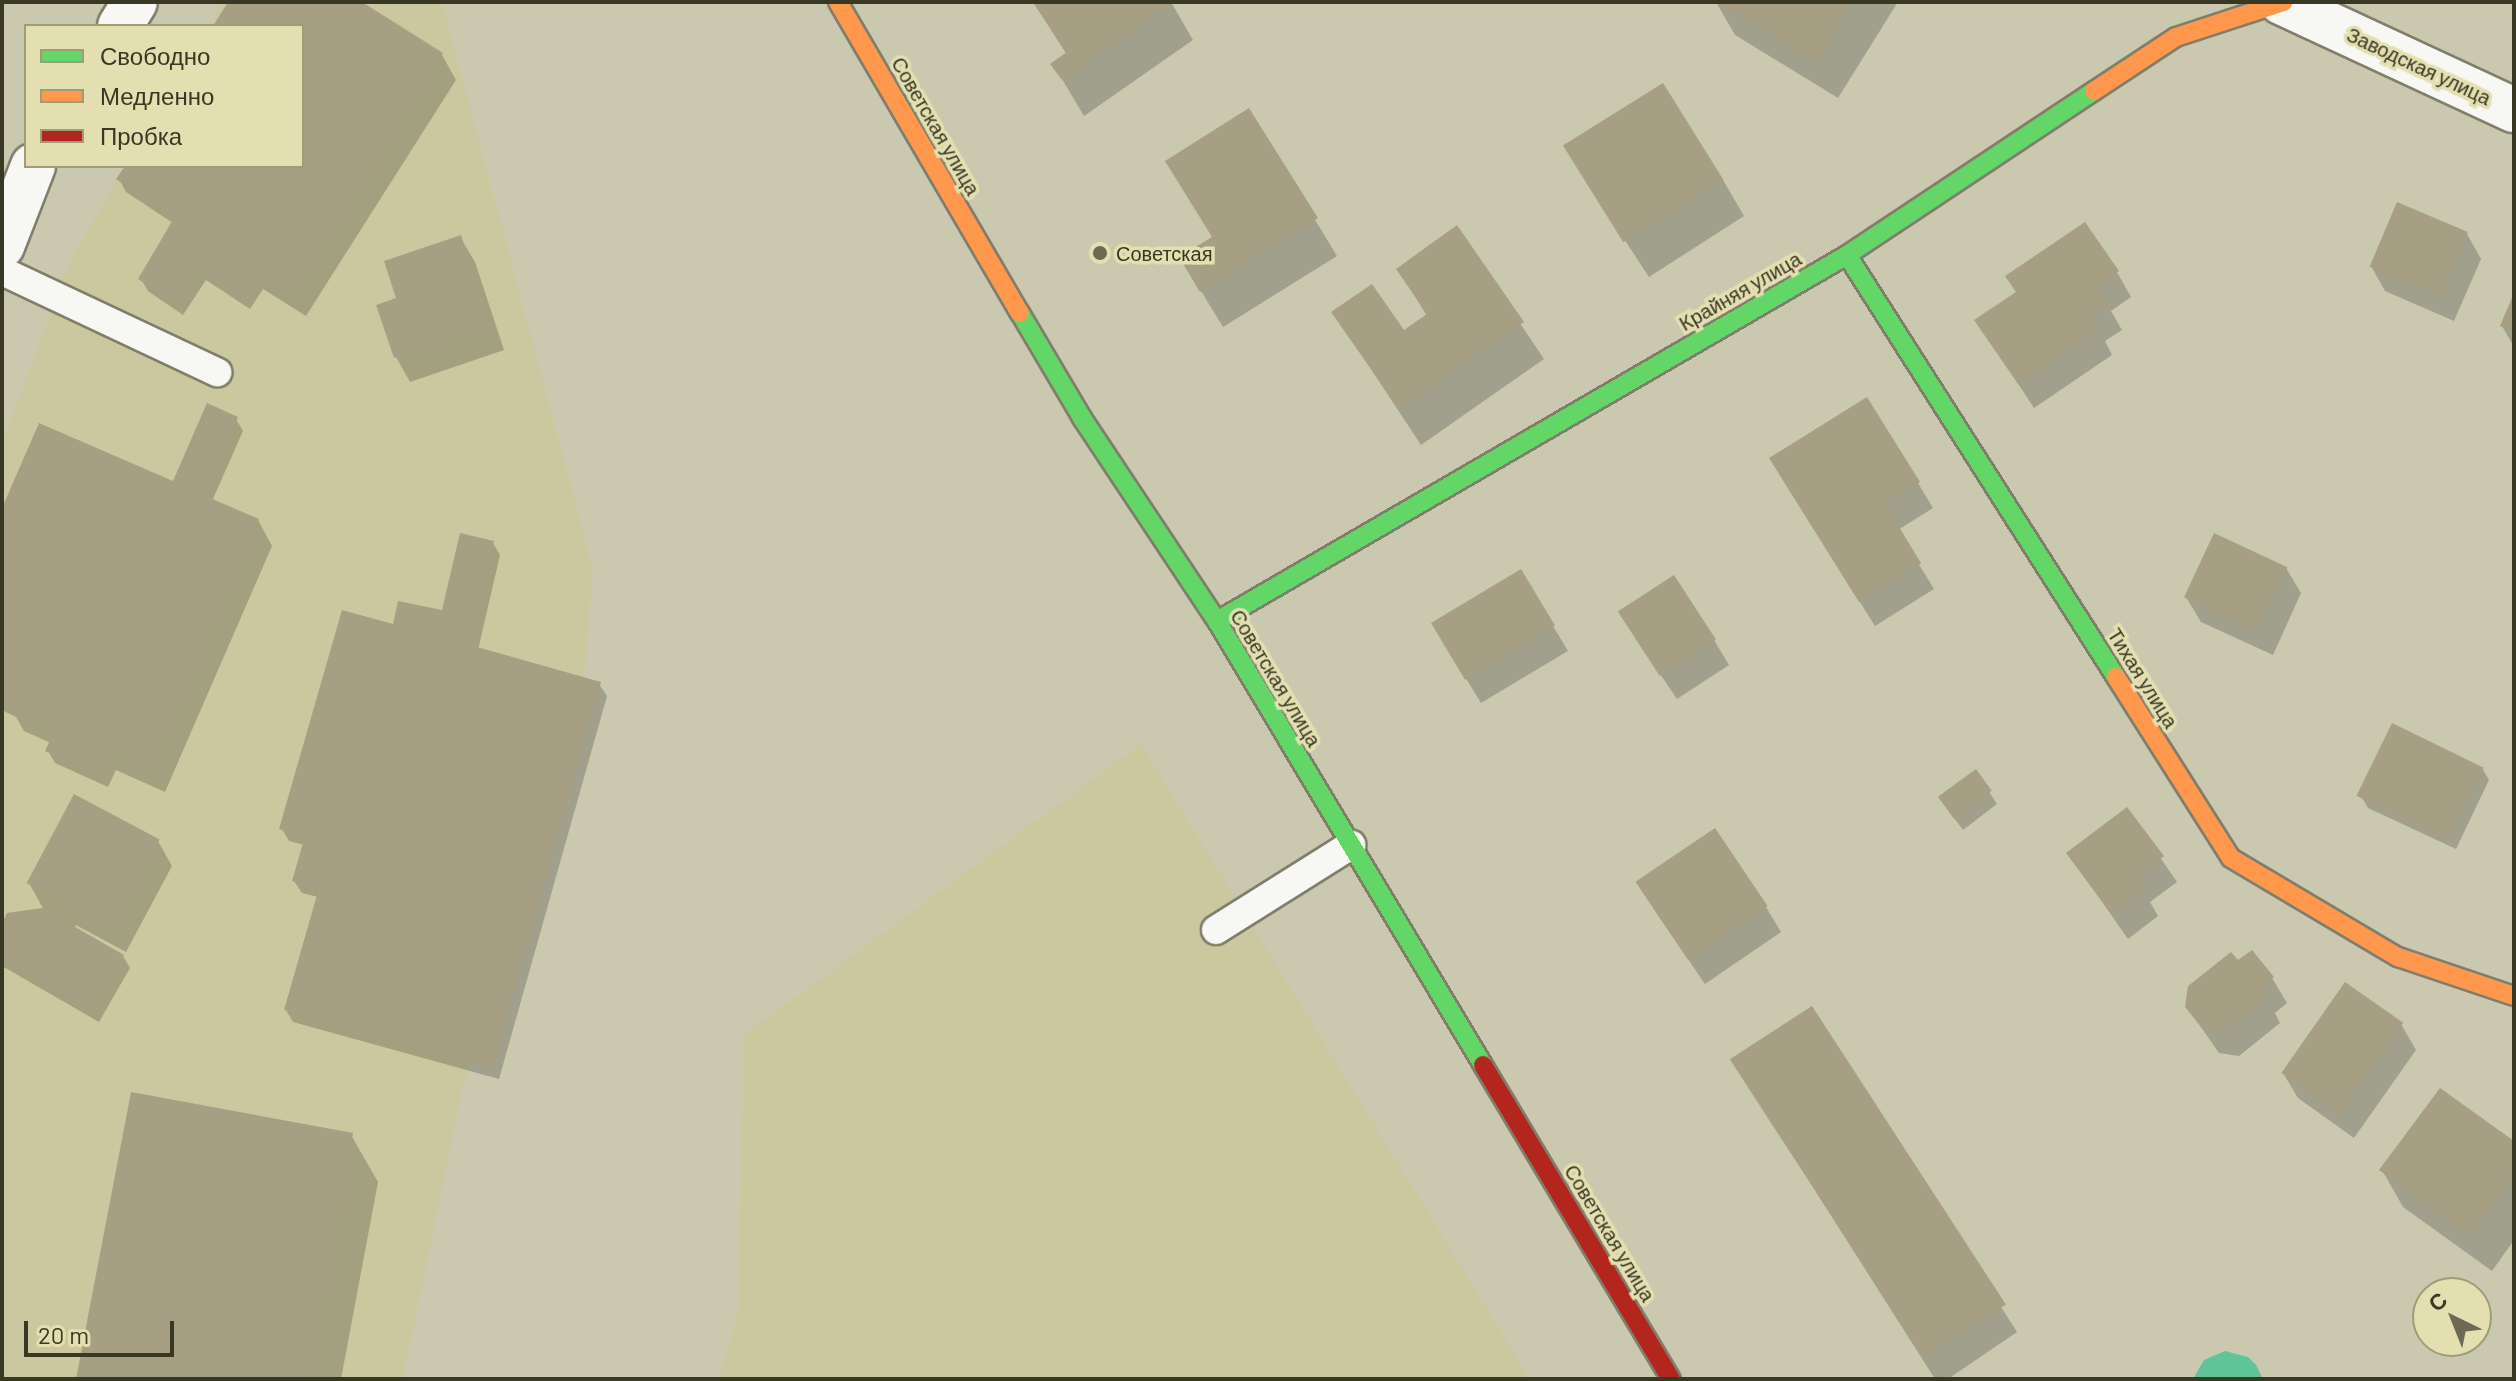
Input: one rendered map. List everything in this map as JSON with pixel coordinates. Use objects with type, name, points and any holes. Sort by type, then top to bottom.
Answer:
[{"type":"street","points":[[121,24],[135,2]]},
{"type":"street","name":"Советская улица","points":[[838,2],[1082,418],[1217,621],[1671,1379]]},
{"type":"street","name":"Крайняя улица","points":[[1217,621],[1847,255],[2176,37],[2282,2]]},
{"type":"street","name":"Заводская улица","points":[[2282,2],[2514,110]]},
{"type":"street","points":[[2,246],[32,168]]},
{"type":"street","name":"Тихая улица","points":[[1847,255],[2231,858],[2398,957],[2514,996]]},
{"type":"lane","points":[[2,271],[217,372]]},
{"type":"lane","points":[[1216,930],[1351,845]]},
{"type":"shaded area","points":[[223,2],[442,2],[593,569],[583,692],[461,1095],[403,1379],[2,1379],[2,442],[72,257],[125,168],[304,168],[304,24],[209,24]]},
{"type":"shaded area","points":[[1141,744],[1530,1379],[718,1379],[738,1314],[744,1035]]},
{"type":"shaded area","points":[[2225,1351],[2248,1357],[2263,1379],[2193,1379],[2204,1360]]},
{"type":"building","points":[[228,2],[362,2],[443,53],[291,292],[259,273],[243,299],[198,269],[176,304],[138,279],[174,218],[116,179],[124,168],[304,168],[304,24],[214,24]]},
{"type":"building","points":[[1033,2],[1175,2],[1062,80],[1050,64],[1067,52]]},
{"type":"building","points":[[1717,2],[1854,2],[1817,63]]},
{"type":"building","points":[[1663,83],[1723,180],[1623,242],[1563,146]]},
{"type":"building","points":[[1249,108],[1318,218],[1200,292],[1179,257],[1212,237],[1165,161]]},
{"type":"building","points":[[2397,202],[2468,232],[2441,297],[2370,266]]},
{"type":"building","points":[[2085,222],[2119,271],[2097,286],[2109,304],[2091,316],[2100,329],[2018,384],[1974,320],[2016,292],[2005,276]]},
{"type":"building","points":[[1457,225],[1524,322],[1399,409],[1331,312],[1372,284],[1404,330],[1427,314],[1396,269]]},
{"type":"building","points":[[461,235],[491,325],[394,358],[376,305],[396,298],[384,261]]},
{"type":"building","points":[[2514,293],[2514,332],[2500,326]]},
{"type":"building","points":[[1867,397],[1920,482],[1885,504],[1921,563],[1859,602],[1769,458]]},
{"type":"building","points":[[207,403],[238,417],[203,495],[259,519],[151,768],[113,751],[101,776],[45,751],[56,727],[2,703],[2,508],[39,423],[173,481]]},
{"type":"building","points":[[460,533],[494,541],[470,645],[601,682],[492,1068],[284,1010],[319,888],[292,881],[305,836],[279,829],[342,610],[393,624],[398,601],[442,610]]},
{"type":"building","points":[[2214,533],[2287,567],[2257,632],[2184,597]]},
{"type":"building","points":[[1521,569],[1555,626],[1465,680],[1431,623]]},
{"type":"building","points":[[1674,575],[1716,640],[1660,676],[1618,611]]},
{"type":"building","points":[[2392,723],[2484,768],[2448,841],[2356,796]]},
{"type":"building","points":[[1976,769],[1992,791],[1954,818],[1938,797]]},
{"type":"building","points":[[74,794],[160,840],[112,929],[27,883]]},
{"type":"building","points":[[2127,807],[2164,856],[2136,877],[2145,890],[2112,915],[2066,853]]},
{"type":"building","points":[[1715,828],[1768,906],[1688,960],[1635,882]]},
{"type":"building","points":[[42,908],[124,955],[92,1011],[2,959],[2,923],[7,913]]},
{"type":"building","points":[[2252,950],[2274,977],[2261,988],[2268,997],[2224,1031],[2203,1029],[2185,1007],[2188,986],[2231,952],[2238,960]]},
{"type":"building","points":[[2345,982],[2403,1023],[2339,1114],[2281,1073]]},
{"type":"building","points":[[1812,1006],[2006,1305],[1924,1358],[1730,1059]]},
{"type":"building","points":[[2440,1088],[2514,1141],[2514,1175],[2470,1236],[2379,1170]]},
{"type":"building","points":[[131,1092],[353,1133],[306,1379],[76,1379]]},
{"type":"traffic: fast","points":[[1217,621],[1847,255],[2094,91]]},
{"type":"traffic: fast","points":[[1847,255],[2116,677]]},
{"type":"traffic: fast","points":[[1020,313],[1082,418],[1217,621],[1483,1065]]},
{"type":"traffic: slow","points":[[838,2],[1020,313]]},
{"type":"traffic: slow","points":[[2094,91],[2176,37],[2283,2]]},
{"type":"traffic: slow","points":[[2116,677],[2231,858],[2398,957],[2514,996]]},
{"type":"traffic: jam","points":[[1483,1065],[1671,1379]]},
{"type":"place","name":"Советская","points":[[1100,253]]}]
